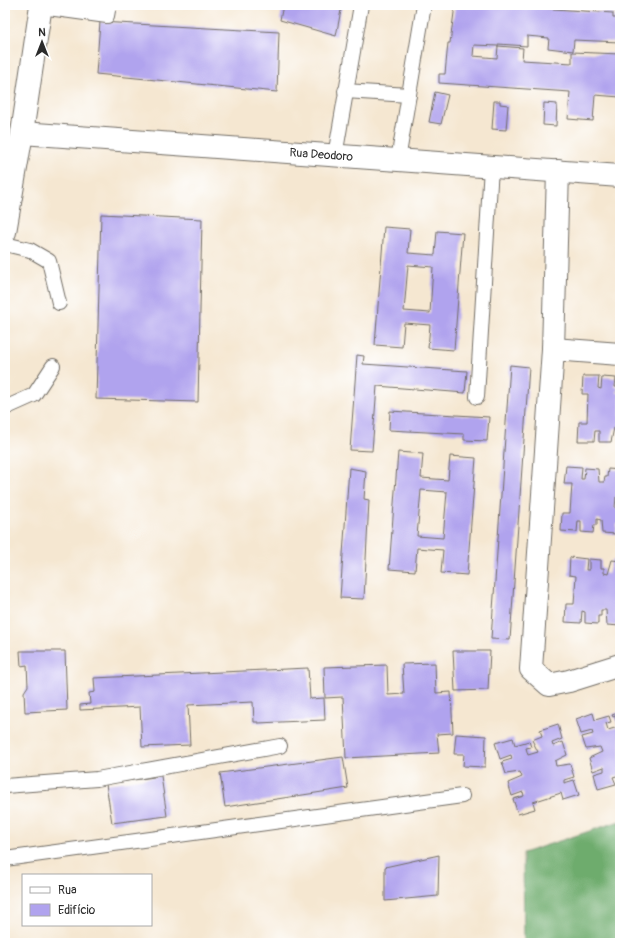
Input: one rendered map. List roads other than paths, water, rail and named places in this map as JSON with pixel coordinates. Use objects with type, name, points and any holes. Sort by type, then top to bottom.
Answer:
[{"type":"street","points":[[5,232],[22,133],[41,6]]},
{"type":"street","name":"Rua Deodoro","points":[[22,133],[620,176]]},
{"type":"street","points":[[558,171],[553,349],[531,669],[549,685],[569,681],[620,665]]},
{"type":"street","points":[[553,349],[620,354]]},
{"type":"lane","points":[[41,6],[107,16],[109,5]]},
{"type":"lane","points":[[335,156],[361,5]]},
{"type":"lane","points":[[398,160],[424,5]]},
{"type":"lane","points":[[345,91],[409,95]]},
{"type":"lane","points":[[477,397],[492,167]]},
{"type":"lane","points":[[5,244],[30,250],[49,261],[59,303]]},
{"type":"lane","points":[[5,408],[34,396],[53,366]]},
{"type":"lane","points":[[5,786],[97,780],[280,746]]},
{"type":"lane","points":[[5,859],[462,796]]}]
